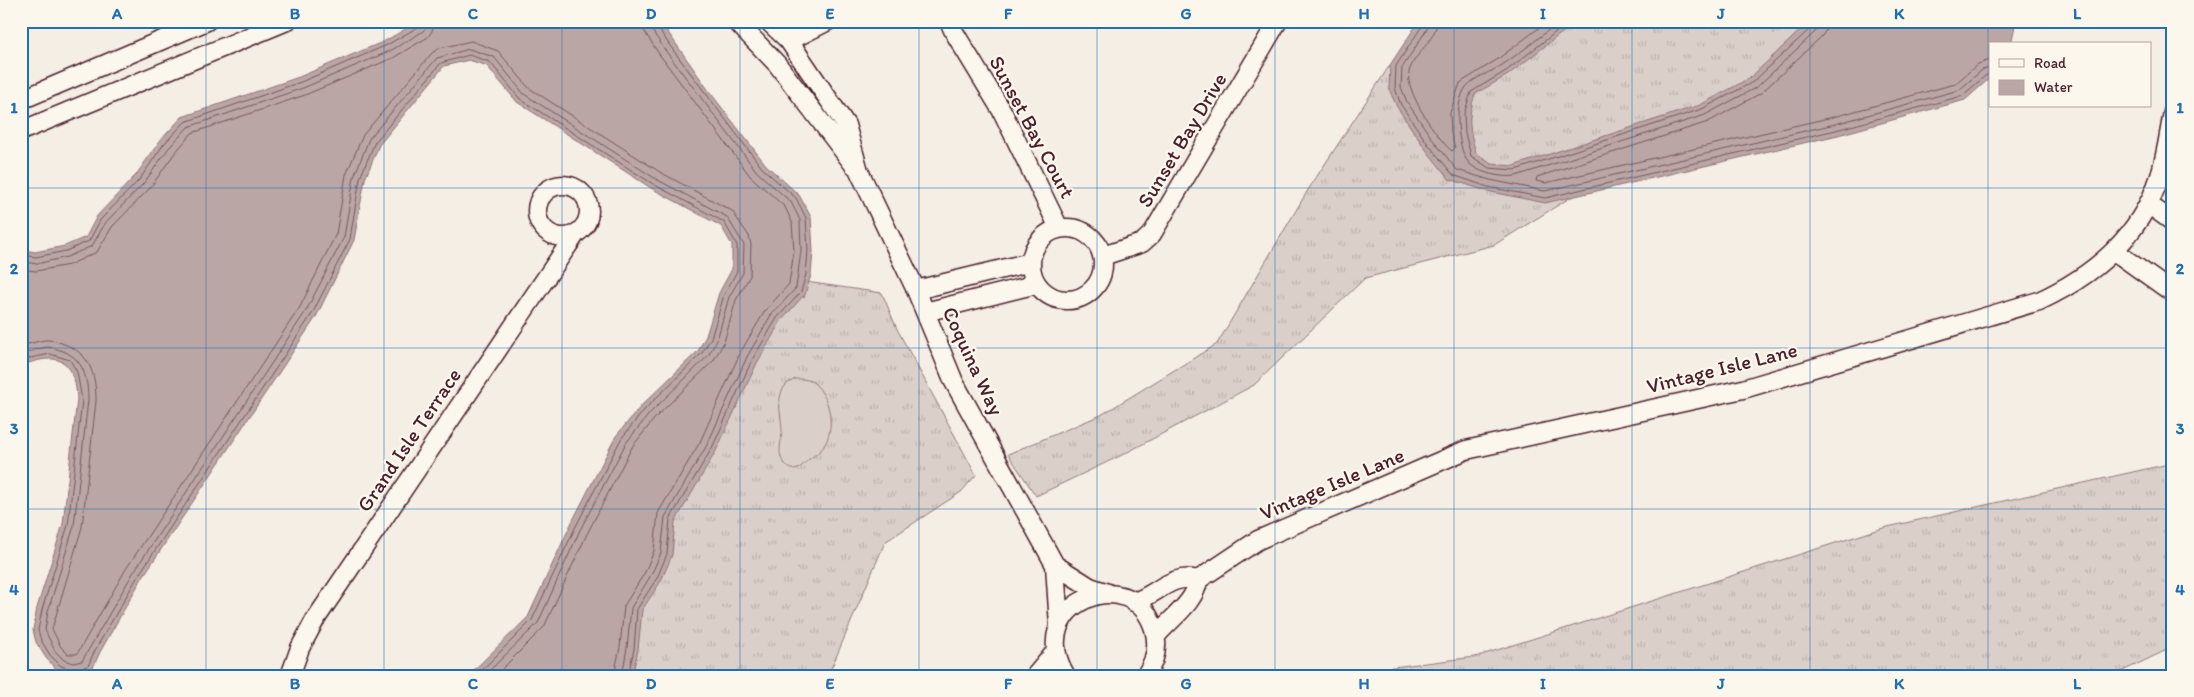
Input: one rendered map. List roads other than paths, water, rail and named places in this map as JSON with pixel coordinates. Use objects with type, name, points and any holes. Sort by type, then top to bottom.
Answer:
[{"type":"street","points":[[21,100],[207,21]]},
{"type":"street","points":[[21,132],[287,21]]},
{"type":"street","name":"Coquina Way","points":[[736,21],[777,64],[859,171]]},
{"type":"street","name":"Coquina Way","points":[[768,21],[789,42],[846,125],[859,171],[916,290],[954,382],[1055,565],[1059,626],[1056,651]]},
{"type":"street","points":[[789,42],[828,21]]},
{"type":"street","name":"Sunset Bay Court","points":[[949,21],[1002,111],[1059,228]]},
{"type":"street","name":"Sunset Bay Drive","points":[[1103,256],[1142,243],[1152,234],[1278,21]]},
{"type":"street","name":"Vintage Isle Lane","points":[[1198,580],[1258,540],[1466,450],[1743,390],[2039,301],[2066,288],[2090,272],[2114,251],[2133,228],[2148,204],[2159,177],[2173,112]]},
{"type":"street","points":[[2148,204],[2173,222]]},
{"type":"street","points":[[1059,228],[1072,228],[1084,231],[1094,239],[1103,256],[1103,273],[1098,284],[1089,293],[1078,299],[1055,298],[1037,284],[1032,273],[1031,262],[1034,250],[1040,240],[1048,233],[1059,228]]},
{"type":"street","name":"Grand Isle Terrace","points":[[290,676],[300,648],[315,620],[575,235]]},
{"type":"street","points":[[2114,251],[2173,293]]},
{"type":"street","points":[[916,290],[1031,262]]},
{"type":"street","points":[[925,312],[1037,284]]},
{"type":"street","name":"Coquina Way","points":[[1055,565],[1090,587],[1134,602]]},
{"type":"street","points":[[1149,673],[1156,652],[1156,636],[1148,617],[1134,602],[1168,583],[1186,577],[1198,580],[1197,589],[1189,603],[1169,620],[1156,636]]},
{"type":"street","points":[[1059,626],[1067,612],[1079,601],[1095,595],[1111,594]]},
{"type":"street","points":[[1035,676],[1056,651]]},
{"type":"street","points":[[1056,651],[1066,676]]},
{"type":"water","points":[[419,21],[660,21],[709,91],[766,165],[799,195],[811,217],[813,251],[811,275],[804,298],[803,296],[781,321],[757,363],[716,451],[675,522],[672,555],[661,581],[642,610],[638,650],[632,676],[470,676],[528,617],[570,526],[616,436],[642,405],[698,351],[706,336],[719,293],[732,269],[732,245],[721,226],[651,188],[517,102],[487,66],[469,60],[444,66],[379,145],[365,179],[354,240],[316,317],[142,578],[100,652],[91,672],[71,674],[58,671],[46,658],[36,642],[33,630],[37,608],[63,524],[77,399],[74,378],[68,366],[63,362],[46,359],[21,365],[21,249],[35,252],[65,246],[86,237],[97,216],[136,175],[159,142],[182,117],[299,77],[385,41]]},
{"type":"water","points":[[1419,21],[1577,21],[1508,75],[1475,94],[1470,124],[1476,153],[1491,164],[1513,166],[1700,105],[1750,78],[1810,21],[2016,21],[2011,42],[1989,42],[1989,79],[1965,100],[1838,135],[1545,203],[1487,191],[1449,179],[1424,147],[1397,107],[1389,89],[1390,65]]}]
